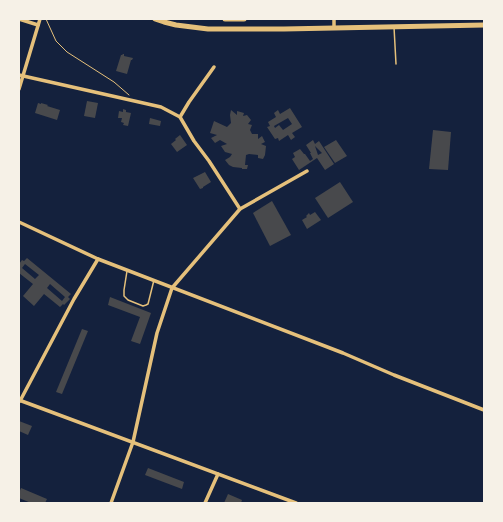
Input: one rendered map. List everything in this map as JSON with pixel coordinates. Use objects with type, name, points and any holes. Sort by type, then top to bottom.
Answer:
[{"type":"main road","points":[[155,19],[176,25],[208,29],[484,25]]},
{"type":"main road","points":[[225,19],[244,19]]},
{"type":"street","points":[[19,19],[38,25]]},
{"type":"street","points":[[19,89],[21,75],[40,19]]},
{"type":"street","points":[[334,19],[334,27]]},
{"type":"street","points":[[180,117],[214,67]]},
{"type":"street","points":[[21,75],[161,107],[180,117],[194,141],[240,208]]},
{"type":"street","points":[[111,503],[133,442],[157,333],[172,288],[240,208],[307,171]]},
{"type":"street","points":[[19,222],[98,259],[343,353],[394,375],[484,410]]},
{"type":"street","points":[[98,259],[74,299],[19,400],[296,503]]},
{"type":"street","points":[[205,503],[218,474]]},
{"type":"lane","points":[[394,27],[396,64]]},
{"type":"lane","points":[[127,270],[124,296],[128,300],[143,306],[148,304],[154,280]]},
{"type":"path","points":[[46,19],[56,41],[67,52],[114,82],[136,102]]},
{"type":"building","points":[[123,54],[124,56],[133,58],[127,74],[116,71],[121,55]]},
{"type":"building","points":[[87,101],[98,103],[95,118],[84,116]]},
{"type":"building","points":[[38,103],[60,110],[57,120],[35,113]]},
{"type":"building","points":[[290,108],[302,127],[292,133],[295,137],[291,140],[288,135],[279,141],[278,138],[275,139],[267,127],[270,126],[268,122],[276,117],[274,113],[278,110],[280,114]],"holes":[[[288,118],[292,124],[283,130],[279,125],[275,128],[274,126]]]},
{"type":"building","points":[[123,109],[126,110],[126,112],[131,113],[128,126],[123,125],[124,123],[121,122],[122,118],[118,118],[119,111],[123,112]]},
{"type":"building","points":[[231,110],[237,115],[237,111],[244,113],[243,116],[247,115],[251,120],[248,124],[252,125],[250,130],[252,134],[258,134],[258,139],[262,136],[265,142],[261,144],[266,146],[263,159],[258,158],[258,155],[246,155],[245,165],[248,165],[247,169],[229,165],[225,160],[232,154],[225,152],[221,146],[227,144],[220,140],[215,143],[211,138],[217,135],[210,133],[214,121],[227,127],[231,123]]},
{"type":"building","points":[[150,118],[161,121],[160,126],[149,124]]},
{"type":"building","points":[[433,130],[451,132],[448,170],[429,169]]},
{"type":"building","points":[[180,135],[187,145],[177,152],[171,144]]},
{"type":"building","points":[[313,140],[315,144],[319,141],[334,164],[325,170],[317,158],[299,170],[292,159],[295,157],[293,153],[300,149],[310,161],[313,159],[306,145]],"holes":[[[315,146],[322,153],[318,155]]]},
{"type":"building","points":[[336,140],[347,156],[335,163],[324,147]]},
{"type":"building","points":[[205,172],[211,182],[200,189],[193,178]]},
{"type":"building","points":[[340,182],[353,202],[328,218],[315,198]]},
{"type":"building","points":[[272,201],[291,235],[270,246],[253,213]]},
{"type":"building","points":[[315,212],[321,220],[307,229],[302,220],[307,217],[306,216],[309,213],[310,215]]},
{"type":"building","points":[[27,258],[71,294],[68,297],[70,299],[60,307],[44,294],[34,306],[23,296],[33,284],[19,273],[19,264],[22,260],[24,261]],"holes":[[[25,264],[39,275],[35,279],[22,268]],[[50,284],[65,297],[62,301],[47,288]]]},
{"type":"building","points":[[110,297],[151,313],[140,344],[131,341],[140,317],[108,305]]},
{"type":"building","points":[[82,329],[88,331],[62,394],[56,392]]},
{"type":"building","points":[[19,421],[32,426],[28,435],[19,431]]},
{"type":"building","points":[[148,468],[184,482],[182,489],[145,475]]},
{"type":"building","points":[[21,488],[47,499],[45,503],[31,503],[19,498]]},
{"type":"building","points":[[228,494],[242,500],[241,503],[224,503]]}]
